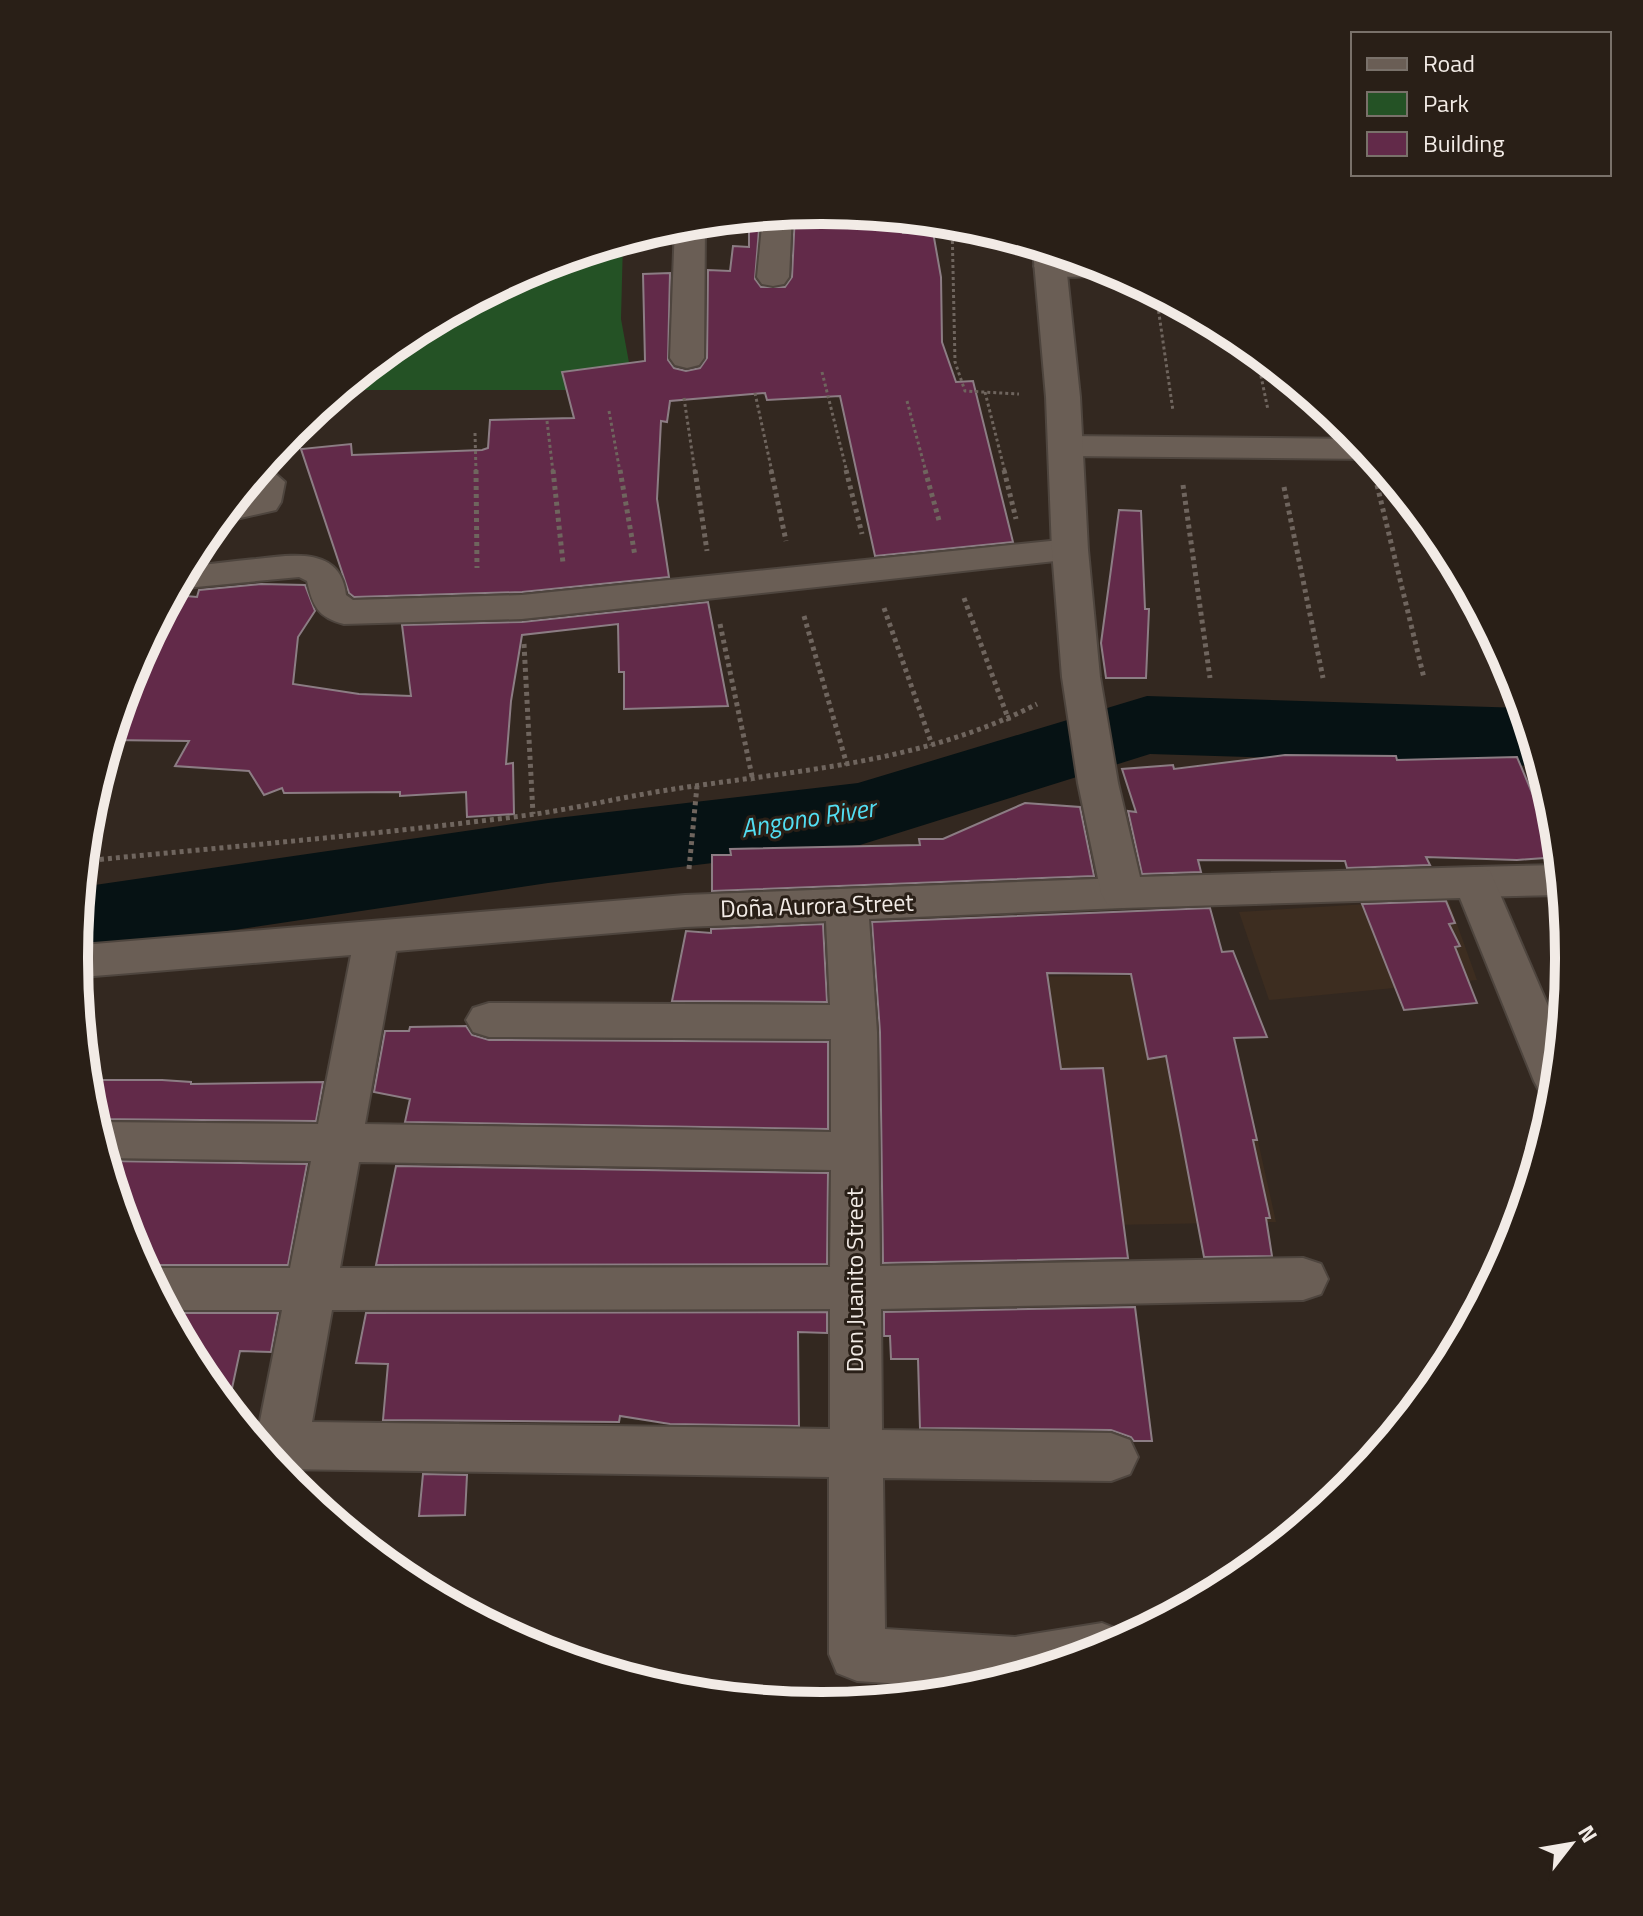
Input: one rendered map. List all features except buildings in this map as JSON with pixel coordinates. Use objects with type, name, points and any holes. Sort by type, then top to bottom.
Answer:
[{"type":"street","points":[[773,277],[777,226]]},
{"type":"street","points":[[687,358],[690,237]]},
{"type":"street","points":[[1050,261],[1063,397],[1070,550],[1081,680],[1098,783],[1122,893]]},
{"type":"street","points":[[1066,446],[1276,449],[1364,465]]},
{"type":"street","points":[[244,506],[263,502],[265,480]]},
{"type":"street","points":[[195,577],[303,565],[320,571],[327,580],[328,599],[344,612],[477,609],[567,603],[1070,550]]},
{"type":"street","name":"Doña Aurora Street","points":[[88,962],[685,911],[1122,893],[1551,880]]},
{"type":"street","points":[[1475,882],[1548,1059]]},
{"type":"street","name":"Don Juanito Street","points":[[847,905],[856,1151],[854,1456],[857,1654],[1015,1664],[1027,1662]]},
{"type":"street","points":[[271,1443],[310,1291],[377,935]]},
{"type":"street","points":[[489,1020],[853,1022]]},
{"type":"street","points":[[111,1139],[856,1151]]},
{"type":"street","points":[[168,1289],[855,1288],[1303,1279]]},
{"type":"street","points":[[273,1445],[854,1456],[1111,1457]]},
{"type":"path","points":[[952,237],[955,362],[965,391],[1063,397]]},
{"type":"path","points":[[1260,370],[1323,678]]},
{"type":"path","points":[[985,392],[1024,555]]},
{"type":"path","points":[[609,411],[641,591],[638,595]]},
{"type":"path","points":[[547,421],[567,603]]},
{"type":"path","points":[[475,433],[477,609]]},
{"type":"path","points":[[1374,476],[1424,678]]},
{"type":"path","points":[[522,607],[533,814]]},
{"type":"path","points":[[94,860],[533,814],[847,765],[932,745],[1009,721],[1081,680]]},
{"type":"path","points":[[685,911],[697,786]]},
{"type":"shaded area","points":[[1448,899],[1477,980],[1269,1000],[1239,912]]},
{"type":"shaded area","points":[[1221,975],[1276,1222],[885,1229],[876,978]]},
{"type":"green space","points":[[623,252],[621,319],[634,390],[358,390],[414,348],[497,300],[541,280]]},
{"type":"waterway","name":"Angono River","points":[[90,919],[548,851],[860,814],[1147,725],[1520,737]]}]
